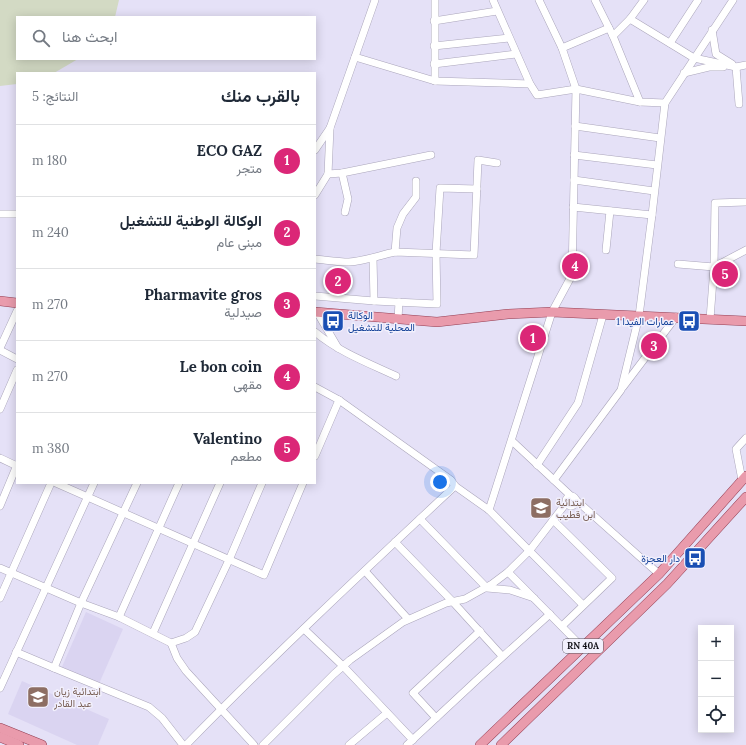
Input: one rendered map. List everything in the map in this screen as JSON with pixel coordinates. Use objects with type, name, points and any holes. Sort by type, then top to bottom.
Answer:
[{"type":"main road","points":[[0,301],[16,303]]},
{"type":"main road","points":[[316,312],[437,322],[508,314],[552,312],[746,320]]},
{"type":"main road","name":"RN 40A","points":[[480,745],[582,647],[632,602],[659,574],[744,478]]},
{"type":"main road","name":"RN 40A","points":[[501,745],[667,584],[746,497]]},
{"type":"main road","points":[[0,728],[42,745]]},
{"type":"main road","points":[[0,737],[19,745]]},
{"type":"street","points":[[316,149],[330,128],[375,0]]},
{"type":"street","points":[[435,0],[435,81]]},
{"type":"street","points":[[493,0],[516,54],[530,84],[537,95],[576,89],[640,102],[665,103]]},
{"type":"street","points":[[489,510],[552,312],[572,274],[576,89],[562,48],[539,0]]},
{"type":"street","points":[[595,0],[613,36],[640,102]]},
{"type":"street","points":[[613,36],[644,0]]},
{"type":"street","points":[[621,390],[639,316],[665,103],[733,0]]},
{"type":"street","points":[[670,43],[696,1]]},
{"type":"street","points":[[434,21],[497,11]]},
{"type":"street","points":[[630,18],[694,58],[736,67]]},
{"type":"street","points":[[562,48],[609,28]]},
{"type":"street","points":[[712,30],[716,54],[736,67]]},
{"type":"street","points":[[434,46],[509,38]]},
{"type":"street","points":[[434,64],[516,54]]},
{"type":"street","points":[[355,57],[435,81],[530,84]]},
{"type":"street","points":[[684,73],[709,67],[736,67],[746,65]]},
{"type":"street","points":[[736,67],[739,104]]},
{"type":"street","points":[[575,126],[660,138]]},
{"type":"street","points":[[316,193],[328,174],[330,160],[330,128]]},
{"type":"street","points":[[328,174],[342,173],[431,155]]},
{"type":"street","points":[[574,155],[657,165]]},
{"type":"street","points":[[316,259],[350,262],[374,258],[395,252],[474,255],[478,160],[497,163]]},
{"type":"street","points":[[342,173],[348,199],[345,212]]},
{"type":"street","points":[[574,180],[654,191]]},
{"type":"street","points":[[395,252],[397,228],[403,214],[416,197],[416,181]]},
{"type":"street","points":[[316,296],[437,304],[436,253],[440,188],[477,189]]},
{"type":"street","points":[[710,319],[714,267],[715,203],[746,202]]},
{"type":"street","points":[[573,208],[652,215]]},
{"type":"street","points":[[606,250],[610,211]]},
{"type":"street","points":[[0,214],[16,214]]},
{"type":"street","points":[[678,264],[714,267],[746,250]]},
{"type":"street","points":[[374,258],[374,301]]},
{"type":"street","points":[[398,319],[399,302]]},
{"type":"street","points":[[316,312],[338,348]]},
{"type":"street","points":[[16,313],[0,349],[16,358]]},
{"type":"street","points":[[537,465],[578,403],[603,315]]},
{"type":"street","points":[[554,480],[676,317]]},
{"type":"street","points":[[316,333],[338,348],[396,376]]},
{"type":"street","points":[[0,410],[16,372]]},
{"type":"street","points":[[316,388],[339,400],[451,480],[455,486],[489,510],[583,605]]},
{"type":"street","points":[[316,454],[339,400]]},
{"type":"street","points":[[744,478],[736,449],[746,438]]},
{"type":"street","points":[[512,441],[659,574]]},
{"type":"street","points":[[0,458],[16,466]]},
{"type":"street","points":[[0,506],[3,491],[16,468]]},
{"type":"street","points":[[0,598],[51,484]]},
{"type":"street","points":[[58,484],[264,575],[302,484]]},
{"type":"street","points":[[0,688],[3,673],[16,652],[94,484]]},
{"type":"street","points":[[54,668],[81,603],[137,484]]},
{"type":"street","points":[[119,618],[180,484]]},
{"type":"street","points":[[154,633],[220,484]]},
{"type":"street","points":[[171,643],[186,638],[195,632],[229,560],[262,484]]},
{"type":"street","points":[[186,745],[304,629],[455,486]]},
{"type":"street","points":[[263,745],[343,666],[408,619],[465,599],[487,588],[508,572],[530,550],[566,502],[567,498],[574,498]]},
{"type":"street","points":[[420,518],[487,588],[510,590],[534,598]]},
{"type":"street","points":[[553,520],[612,578],[562,626]]},
{"type":"street","points":[[395,542],[453,602],[502,656]]},
{"type":"street","points":[[0,568],[154,633],[171,643],[177,658],[186,671],[254,745]]},
{"type":"street","points":[[365,571],[408,619]]},
{"type":"street","points":[[508,572],[582,647]]},
{"type":"street","points":[[407,745],[502,656],[550,614]]},
{"type":"street","points":[[304,629],[343,666],[413,740]]},
{"type":"street","points":[[436,718],[413,693],[480,631]]},
{"type":"street","points":[[16,652],[149,707],[162,718],[183,745]]},
{"type":"street","points":[[349,745],[387,713]]},
{"type":"shaded area","points":[[86,612],[123,629],[98,686],[61,669]]},
{"type":"shaded area","name":"ابتدائية زيان عبد القادر","points":[[22,681],[109,719],[98,745],[77,745],[8,714]]},
{"type":"green space","points":[[0,0],[119,0],[115,16],[16,16],[16,60],[76,60],[56,72],[16,72],[16,84],[0,86]]},
{"type":"place","name":"Le bon coin","points":[[575,266]]},
{"type":"place","name":"Valentino","points":[[725,274]]},
{"type":"place","name":"الوكالة الوطنية للتشغيل","points":[[338,281]]},
{"type":"place","name":"الوكالة المحلية للتشغيل","points":[[333,321]]},
{"type":"place","name":"عمارات الفيدا 1","points":[[689,321]]},
{"type":"place","name":"ECO GAZ","points":[[533,338]]},
{"type":"place","name":"Pharmavite gros","points":[[654,346]]},
{"type":"place","name":"ابتدائية ابن قطيب","points":[[541,508]]},
{"type":"place","name":"دار العجزة","points":[[695,558]]},
{"type":"place","name":"ابتدائية زيان عبد القادر","points":[[38,697]]}]
